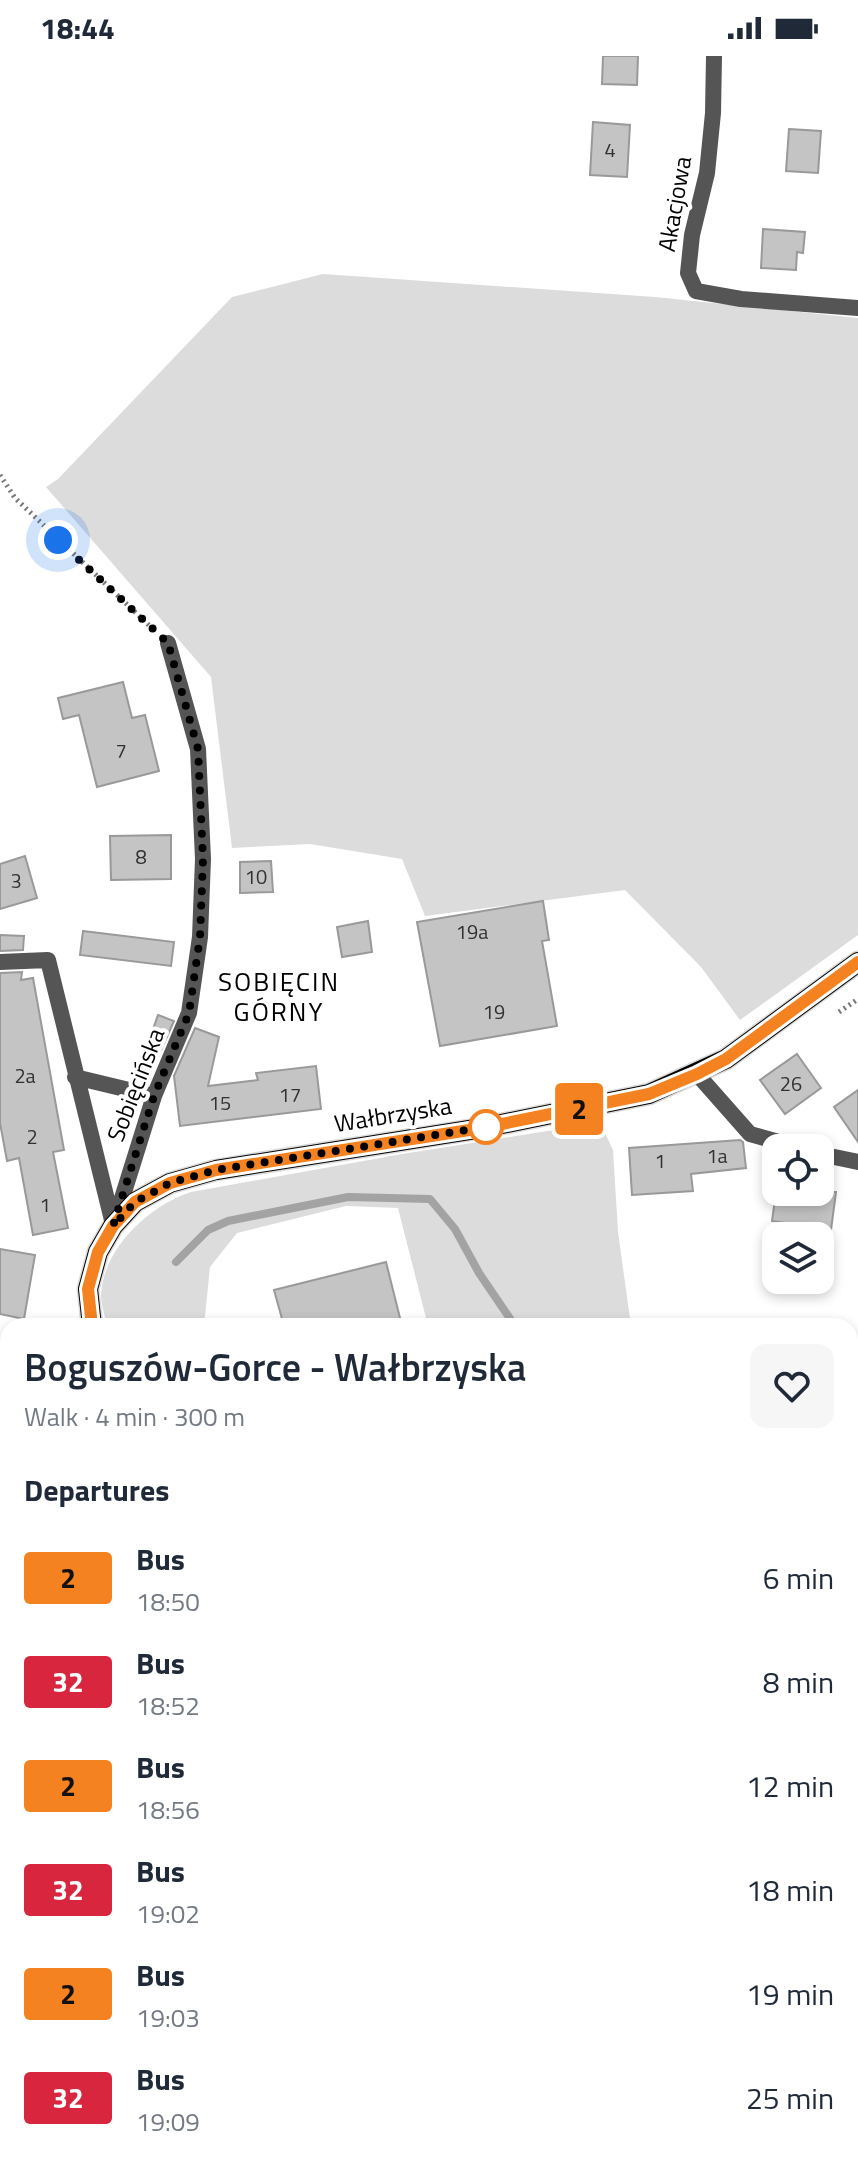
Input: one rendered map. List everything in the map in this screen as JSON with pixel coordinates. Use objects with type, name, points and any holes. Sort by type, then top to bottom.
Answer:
[{"type":"main road","name":"Wałbrzyska","points":[[91,1318],[88,1289],[98,1252],[113,1226],[135,1202],[170,1183],[216,1170],[482,1128],[649,1094],[697,1074],[749,1043],[858,962]]},
{"type":"street","name":"Akacjowa","points":[[714,56],[713,113],[707,173],[692,235],[688,273],[696,291],[741,299],[858,308]]},
{"type":"street","name":"Sobięcińska","points":[[113,1226],[154,1096],[189,1013],[200,937],[203,859],[198,749],[168,643]]},
{"type":"street","name":"Sobięcińska","points":[[0,962],[48,960],[113,1226]]},
{"type":"street","points":[[697,1074],[750,1134],[762,1137]]},
{"type":"street","points":[[75,1077],[154,1096]]},
{"type":"street","points":[[834,1157],[858,1162]]},
{"type":"path","points":[[0,475],[15,498],[168,643]]},
{"type":"path","points":[[839,1012],[858,999]]},
{"type":"shaded area","points":[[323,274],[655,297],[858,318],[858,935],[740,1020],[701,967],[625,890],[425,916],[402,859],[310,844],[232,848],[211,677],[46,487],[58,479],[232,297]]},
{"type":"shaded area","points":[[586,1125],[598,1126],[613,1150],[618,1232],[630,1318],[426,1318],[398,1208],[346,1206],[237,1233],[210,1267],[205,1318],[105,1318],[101,1295],[110,1261],[131,1231],[175,1198],[191,1192]]},
{"type":"building","points":[[603,56],[638,56],[637,85],[602,84]]},
{"type":"building","points":[[593,122],[630,125],[627,177],[590,175]]},
{"type":"building","points":[[789,129],[821,131],[818,173],[786,171]]},
{"type":"building","points":[[763,229],[805,232],[803,253],[797,252],[796,270],[761,268]]},
{"type":"building","points":[[123,682],[132,718],[145,715],[159,771],[97,787],[79,715],[63,719],[58,698]]},
{"type":"building","points":[[171,835],[171,879],[111,880],[110,836]]},
{"type":"building","points":[[25,856],[37,898],[0,909],[0,864]]},
{"type":"building","points":[[271,861],[273,892],[240,893],[240,862]]},
{"type":"building","points":[[543,901],[549,940],[542,941],[557,1026],[440,1046],[417,922]]},
{"type":"building","points":[[368,921],[372,952],[342,957],[337,927]]},
{"type":"building","points":[[83,931],[174,942],[171,966],[80,955]]},
{"type":"building","points":[[0,935],[24,936],[23,950],[0,951]]},
{"type":"building","points":[[22,972],[21,980],[33,978],[64,1150],[53,1152],[68,1228],[33,1235],[19,1158],[7,1161],[0,1123],[0,973]]},
{"type":"building","points":[[158,1015],[174,1021],[158,1057],[145,1052]]},
{"type":"building","points":[[195,1028],[219,1037],[208,1086],[258,1080],[256,1073],[316,1066],[321,1109],[180,1126],[174,1076]]},
{"type":"building","points":[[797,1054],[821,1088],[785,1114],[760,1080]]},
{"type":"building","points":[[858,1090],[858,1142],[834,1107]]},
{"type":"building","points":[[743,1142],[746,1168],[691,1174],[693,1191],[632,1195],[629,1148]]},
{"type":"building","points":[[836,1192],[832,1222],[772,1221],[774,1206],[834,1206]]},
{"type":"building","points":[[0,1249],[35,1255],[24,1318],[0,1314]]},
{"type":"building","points":[[386,1262],[400,1318],[282,1318],[274,1290]]},
{"type":"waterway","points":[[176,1262],[208,1230],[228,1221],[348,1197],[430,1199],[455,1229],[479,1273],[510,1318]]},
{"type":"bus line","name":"2","points":[[91,1318],[88,1289],[98,1252],[113,1226],[135,1202],[170,1183],[216,1170],[482,1128],[649,1094],[726,1059],[858,962]]},
{"type":"district","name":"SOBIĘCIN GÓRNY","points":[[279,997]]},
{"type":"route","points":[[58,540],[168,643],[198,749],[203,859],[200,937],[189,1013],[154,1096],[113,1226],[135,1202],[170,1183],[216,1170],[486,1127]]}]
